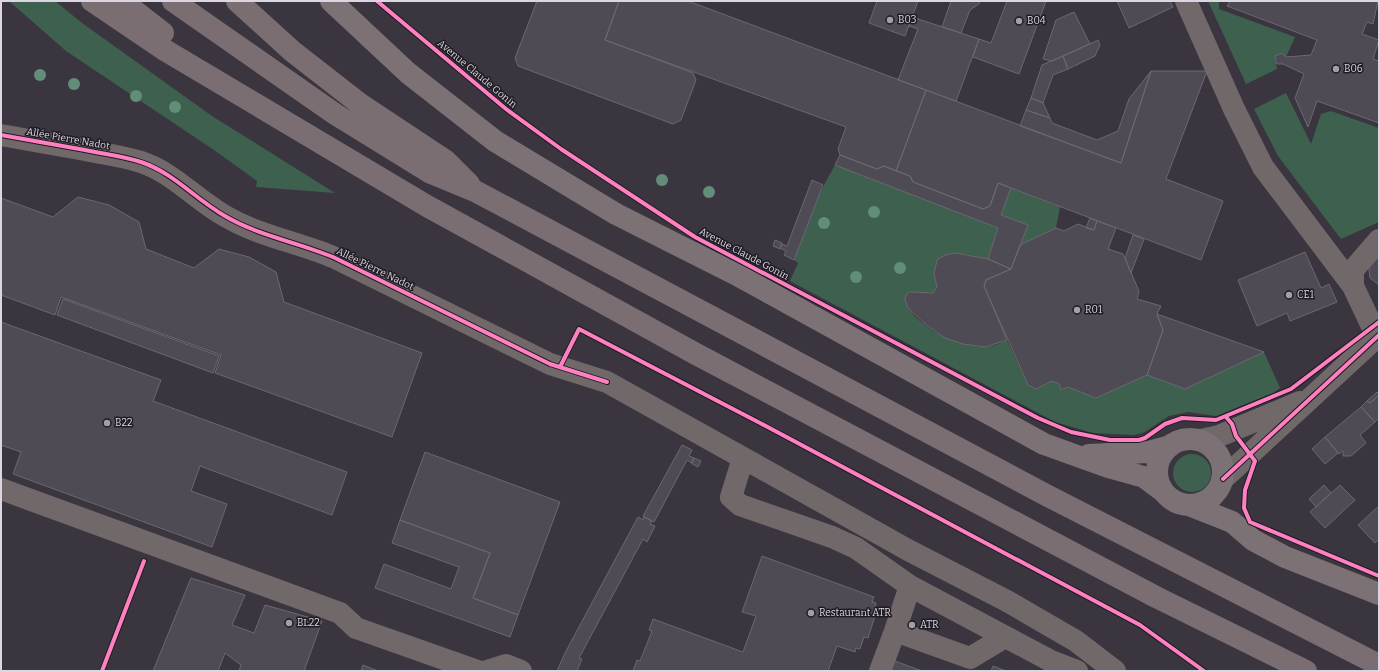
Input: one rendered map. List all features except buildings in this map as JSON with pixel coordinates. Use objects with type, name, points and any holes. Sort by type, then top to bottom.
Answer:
[{"type":"highway","points":[[92,1],[163,49],[427,206],[696,354],[1156,597],[1306,671]]},
{"type":"highway","points":[[122,1],[181,46],[293,125]]},
{"type":"highway","points":[[173,1],[335,114],[429,172],[475,191],[1048,496],[1379,665]]},
{"type":"highway","points":[[238,1],[292,51],[360,104],[446,161],[475,191]]},
{"type":"main road","points":[[331,1],[408,73],[495,141],[616,214],[739,276],[1044,444],[1144,478],[1176,501],[1232,522],[1253,540],[1285,557],[1379,594]]},
{"type":"main road","points":[[1076,455],[1107,455],[1148,452],[1170,446],[1184,439],[1200,440],[1211,446],[1219,455],[1223,467],[1223,479],[1220,486],[1211,498],[1197,504],[1189,505]]},
{"type":"main road","points":[[1164,492],[1159,483],[1157,473],[1158,463],[1163,453],[1170,446]]},
{"type":"street","points":[[1186,1],[1234,109],[1263,168],[1353,286],[1378,336],[1223,479]]},
{"type":"street","name":"Allée Pierre Nadot","points":[[1,135],[120,156],[161,170],[190,190],[200,201],[226,217],[267,236],[312,248],[332,257],[550,364],[607,382],[908,550],[1007,601],[1076,641],[1115,671]]},
{"type":"street","points":[[1353,286],[1353,270],[1379,240]]},
{"type":"street","points":[[1200,440],[1219,436],[1311,398]]},
{"type":"street","points":[[743,458],[731,497],[740,505],[838,539],[856,548],[910,586],[1051,661],[1077,671]]},
{"type":"street","points":[[1,489],[340,613],[356,628],[478,671]]},
{"type":"street","points":[[880,671],[910,586]]},
{"type":"street","points":[[895,631],[970,658],[1005,636]]},
{"type":"street","points":[[487,671],[506,665],[522,671]]},
{"type":"green space","points":[[9,1],[55,1],[82,23],[212,116],[335,193],[256,187],[257,181],[214,150],[66,51]]},
{"type":"green space","points":[[1208,1],[1219,1],[1219,9],[1295,37],[1286,57],[1282,53],[1275,56],[1277,69],[1246,84]]},
{"type":"green space","points":[[1286,93],[1311,144],[1321,114],[1331,111],[1379,128],[1379,222],[1341,239],[1278,156],[1254,109]]},
{"type":"green space","points":[[835,165],[998,228],[988,259],[962,254],[943,257],[937,261],[934,274],[937,287],[933,293],[910,292],[906,298],[907,304],[917,318],[925,325],[933,331],[956,341],[984,347],[993,346],[1007,340],[1028,385],[1036,389],[1052,381],[1059,384],[1061,390],[1068,387],[1096,398],[1147,375],[1185,389],[1264,352],[1280,388],[1273,393],[1216,416],[1188,412],[1169,416],[1143,433],[1133,435],[1093,433],[1055,422],[790,281],[798,263],[794,260],[817,200]]},
{"type":"green space","points":[[1011,188],[1060,207],[1056,228],[1020,245],[1028,225],[1001,215]]},
{"type":"green space","points":[[1188,454],[1196,454],[1206,459],[1210,466],[1210,480],[1206,487],[1196,492],[1188,492],[1178,487],[1176,484],[1173,477],[1173,469],[1178,459],[1181,457]]},
{"type":"cycle path","name":"Avenue Claude Gonin","points":[[377,1],[506,109],[561,149],[695,237],[1038,418],[1071,432],[1110,440],[1139,440],[1145,438],[1165,424],[1182,418],[1216,420],[1291,389],[1379,322]]},
{"type":"cycle path","points":[[1,135],[141,162],[174,179],[214,209],[238,223],[251,229],[333,257],[550,364],[607,382]]},
{"type":"cycle path","points":[[560,367],[579,329],[760,423],[1140,625],[1204,671]]},
{"type":"cycle path","points":[[1223,479],[1379,335]]},
{"type":"cycle path","points":[[1226,417],[1232,424],[1236,436],[1255,461],[1245,490],[1244,508],[1250,522],[1379,576]]},
{"type":"cycle path","points":[[102,671],[144,561]]},
{"type":"place","name":"B03","points":[[890,20]]},
{"type":"place","name":"B04","points":[[1019,21]]},
{"type":"place","name":"B06","points":[[1336,69]]},
{"type":"place","name":"CE1","points":[[1289,295]]},
{"type":"place","name":"R01","points":[[1077,310]]},
{"type":"place","name":"B22","points":[[107,423]]},
{"type":"place","name":"Restaurant ATR","points":[[811,613]]},
{"type":"place","name":"BL22","points":[[289,623]]},
{"type":"place","name":"ATR","points":[[912,625]]}]
